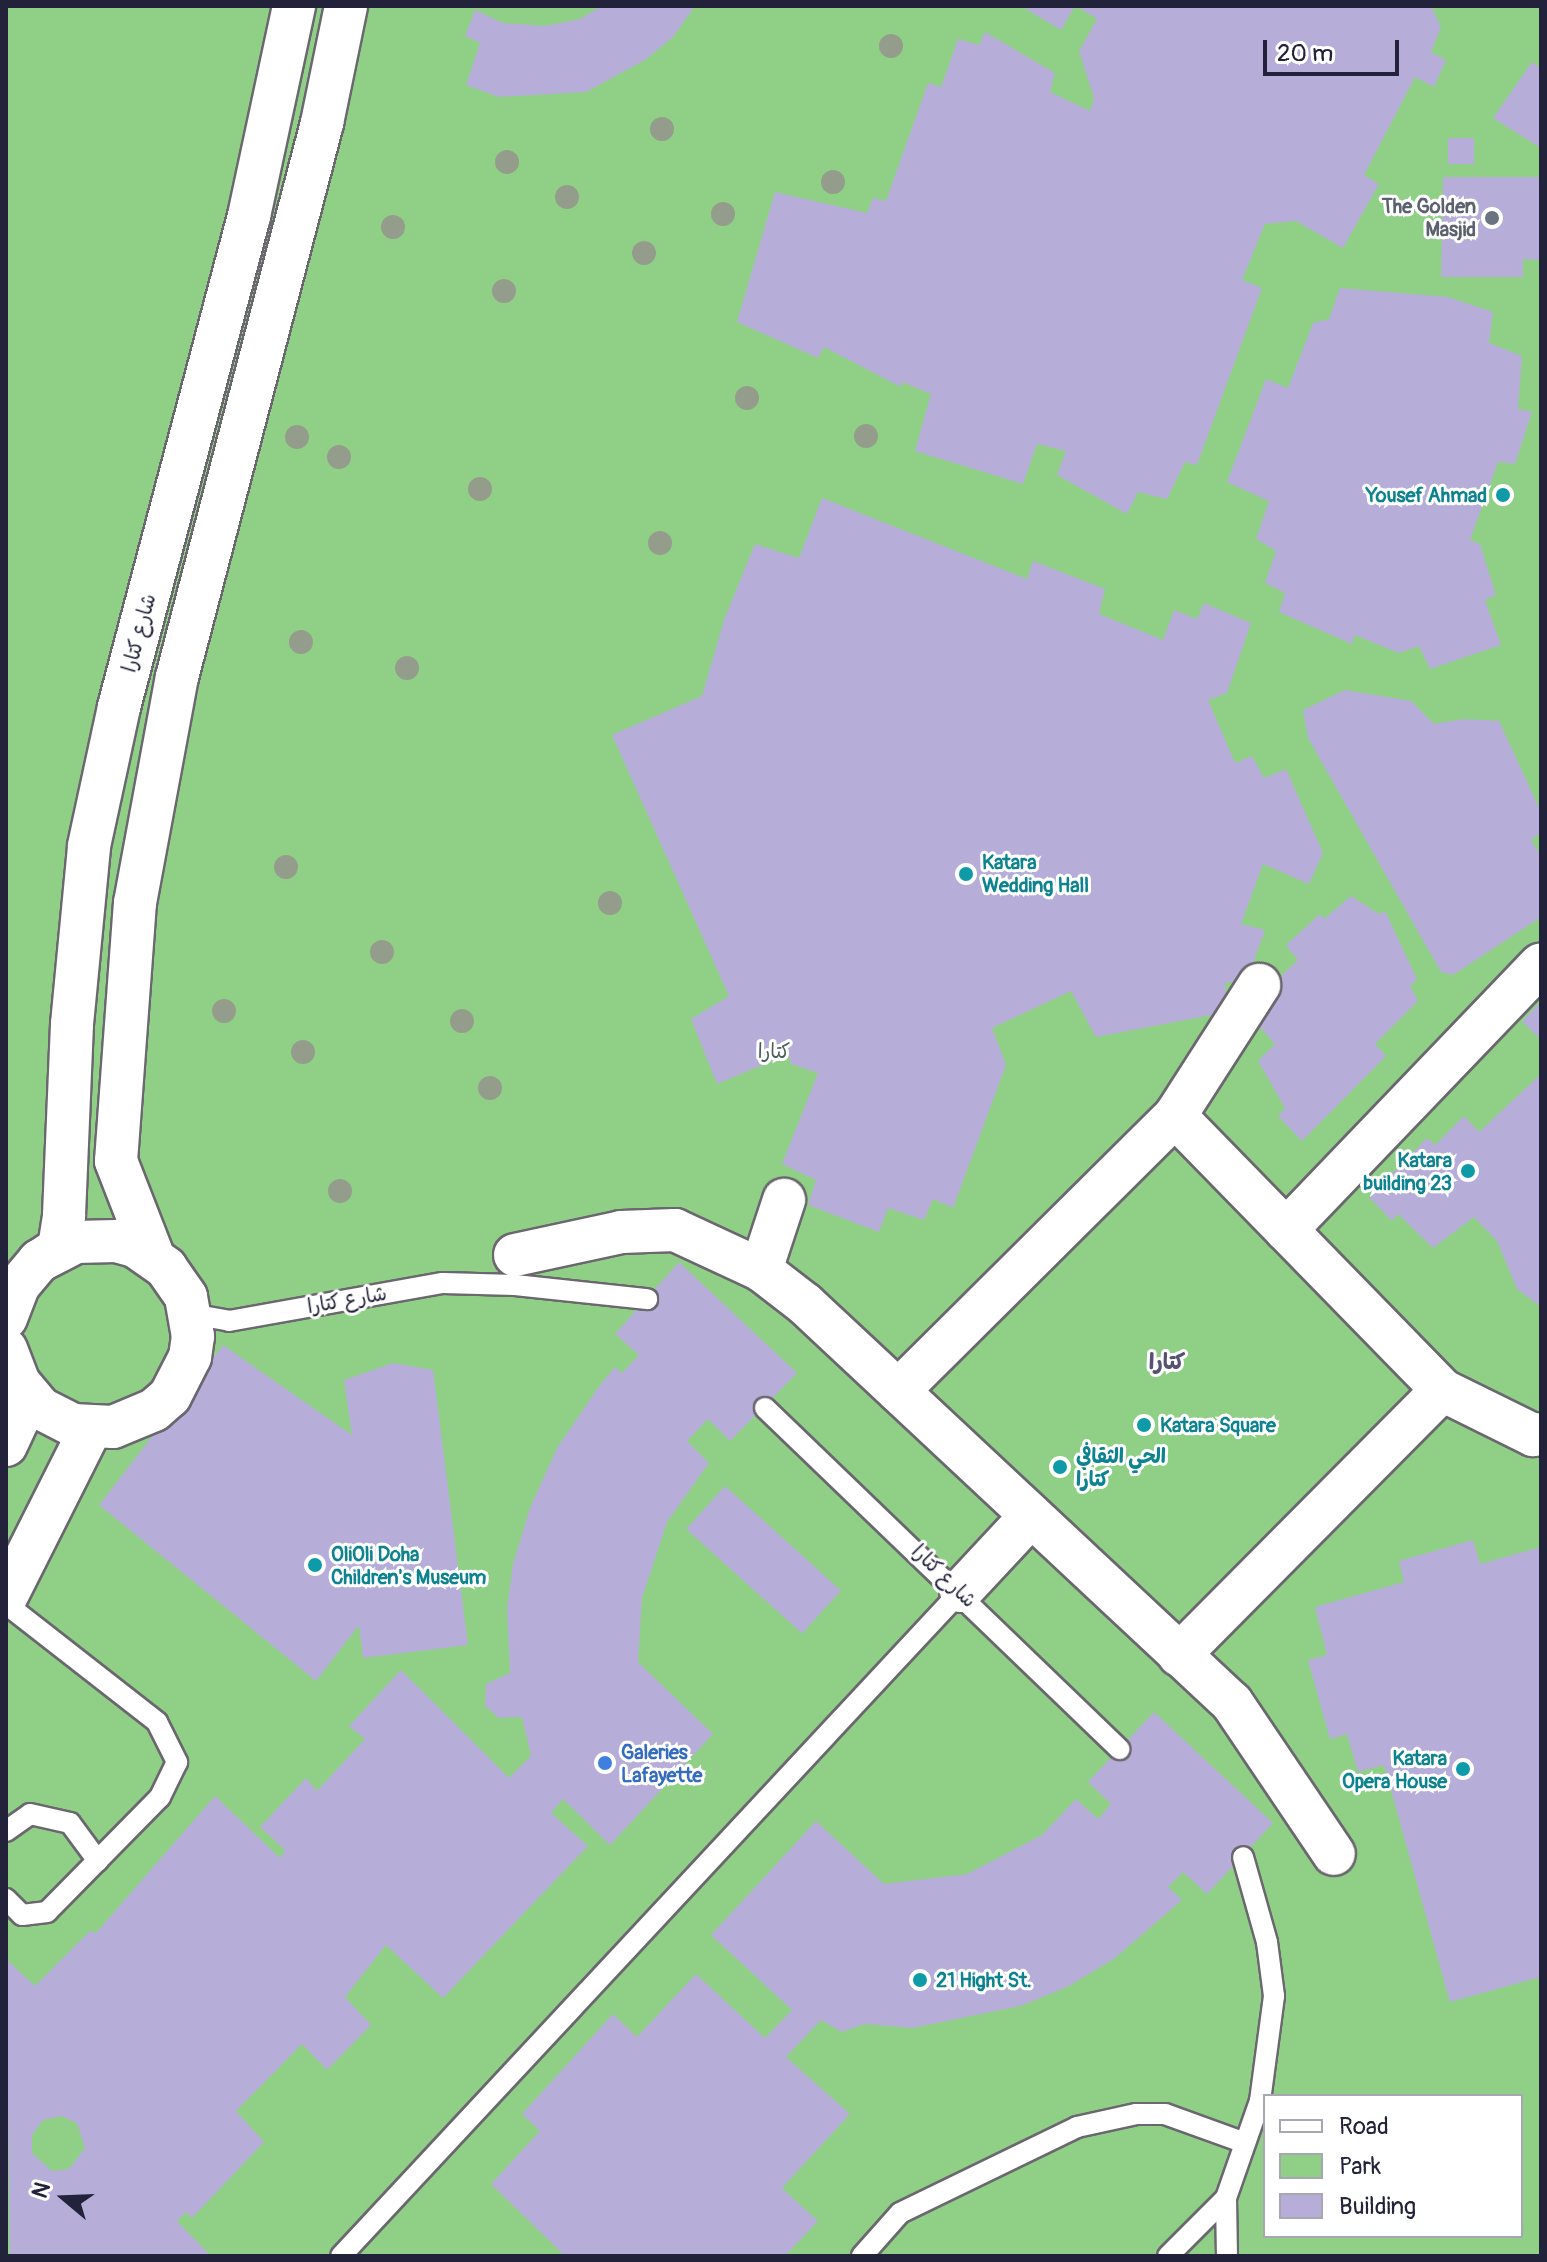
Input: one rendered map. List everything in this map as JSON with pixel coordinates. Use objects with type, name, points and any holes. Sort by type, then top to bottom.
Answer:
[{"type":"street","name":"شارع كتارا","points":[[6,1318],[18,1286],[39,1261],[59,1248],[64,1215],[72,1024],[89,846],[119,707],[249,216],[294,6]]},
{"type":"street","points":[[153,1256],[116,1161],[135,903],[177,677],[322,123],[346,6]]},
{"type":"street","points":[[1286,1230],[1541,964]]},
{"type":"street","points":[[898,1391],[1175,1116],[1259,985]]},
{"type":"street","points":[[1175,1116],[1442,1390],[1533,1435],[1541,1434]]},
{"type":"street","points":[[761,1270],[784,1200]]},
{"type":"street","points":[[515,1255],[621,1232],[675,1230],[761,1270],[898,1391],[1232,1703],[1334,1854]]},
{"type":"street","points":[[6,1349],[29,1396],[57,1418],[91,1428],[134,1421],[170,1396],[190,1357],[191,1314],[177,1282],[153,1256],[135,1246],[96,1240],[76,1242],[39,1261]]},
{"type":"street","points":[[1179,1655],[1442,1390]]},
{"type":"street","points":[[6,1445],[29,1396]]},
{"type":"street","points":[[6,1597],[91,1428]]},
{"type":"street","points":[[961,1591],[1031,1516]]},
{"type":"lane","name":"شارع كتارا","points":[[191,1314],[229,1321],[443,1283],[515,1285],[647,1299]]},
{"type":"lane","name":"شارع كتارا","points":[[765,1408],[961,1591],[1119,1749]]},
{"type":"lane","points":[[341,2256],[961,1591]]},
{"type":"lane","points":[[6,1604],[157,1722],[177,1762],[160,1797],[47,1912],[22,1915],[6,1899]]},
{"type":"lane","points":[[6,1831],[30,1814],[70,1823],[98,1861]]},
{"type":"lane","points":[[1227,2256],[1226,2198],[1268,2066],[1274,1996],[1267,1942],[1243,1857]]},
{"type":"lane","points":[[862,2256],[900,2213],[1077,2127],[1136,2114],[1165,2114],[1245,2143]]},
{"type":"lane","points":[[1168,2256],[1226,2198]]},
{"type":"green space","name":"كتارا","points":[[6,6],[1541,6],[1541,2256],[6,2256]]},
{"type":"building","points":[[602,6],[695,6],[673,37],[645,60],[586,92],[499,97],[466,85],[480,43],[465,36],[475,10],[503,23],[545,26],[580,19]]},
{"type":"building","points":[[1021,6],[1075,6],[1061,30]]},
{"type":"building","points":[[1076,6],[1431,6],[1441,27],[1431,52],[1446,60],[1434,87],[1415,77],[1364,175],[1379,184],[1343,248],[1296,221],[1265,224],[1242,280],[1262,288],[1197,465],[1185,462],[1167,499],[1138,492],[1127,514],[1057,475],[1066,451],[1037,444],[1023,484],[915,451],[931,394],[902,382],[901,387],[824,347],[818,358],[737,322],[775,192],[867,213],[873,198],[886,201],[928,83],[941,87],[958,39],[979,45],[985,32],[1055,73],[1050,92],[1090,111],[1094,98],[1079,51],[1097,19]]},
{"type":"building","points":[[1532,62],[1541,69],[1541,148],[1493,118]]},
{"type":"building","points":[[1448,138],[1474,138],[1474,164],[1448,164]]},
{"type":"building","name":"The Golden Masjid","points":[[1443,177],[1541,177],[1541,260],[1523,259],[1523,277],[1441,277]]},
{"type":"building","points":[[1340,288],[1448,297],[1493,312],[1489,343],[1522,356],[1518,409],[1532,412],[1515,464],[1498,462],[1470,540],[1480,544],[1496,595],[1485,600],[1501,645],[1430,669],[1419,646],[1399,653],[1355,635],[1352,644],[1279,612],[1285,593],[1265,583],[1276,551],[1256,539],[1269,501],[1227,482],[1266,379],[1288,388],[1313,323],[1329,319]]},
{"type":"building","name":"Katara Wedding Hall","points":[[822,498],[1027,579],[1033,561],[1105,589],[1099,614],[1163,640],[1174,610],[1197,619],[1204,603],[1251,623],[1227,693],[1208,700],[1235,763],[1252,756],[1264,778],[1286,769],[1323,853],[1309,884],[1263,864],[1241,924],[1265,930],[1247,979],[1225,983],[1227,1012],[1096,1037],[1071,991],[992,1028],[1006,1065],[953,1208],[933,1199],[924,1220],[888,1208],[879,1232],[808,1205],[816,1180],[782,1164],[818,1073],[791,1064],[788,1054],[717,1084],[691,1019],[729,996],[612,735],[702,696],[724,620],[755,544],[799,558]]},
{"type":"building","points":[[1345,690],[1411,701],[1434,724],[1463,719],[1499,721],[1541,812],[1541,832],[1531,840],[1541,856],[1541,917],[1453,975],[1441,972],[1308,738],[1303,710]]},
{"type":"building","points":[[1351,896],[1379,914],[1385,911],[1417,979],[1410,986],[1418,1001],[1375,1044],[1386,1056],[1302,1141],[1278,1116],[1285,1108],[1258,1061],[1275,1044],[1259,1026],[1267,989],[1298,960],[1286,945],[1320,914],[1324,919]]},
{"type":"building","points":[[1541,1002],[1541,1040],[1522,1021]]},
{"type":"building","name":"Katara building 23","points":[[1541,1074],[1541,1307],[1517,1289],[1497,1241],[1474,1217],[1433,1248],[1398,1214],[1392,1221],[1369,1197],[1427,1138],[1435,1145],[1464,1116],[1479,1132]]},
{"type":"building","name":"Galeries Lafayette","points":[[679,1262],[797,1373],[730,1441],[708,1419],[687,1441],[709,1463],[667,1522],[642,1598],[638,1662],[713,1734],[610,1845],[563,1799],[551,1813],[588,1846],[443,1998],[386,1945],[345,1997],[371,2025],[327,2070],[302,2044],[236,2111],[264,2142],[192,2218],[186,2212],[177,2221],[211,2256],[10,2256],[6,1959],[35,1986],[91,1930],[95,1934],[215,1796],[280,1858],[285,1850],[260,1827],[306,1778],[317,1791],[365,1739],[349,1726],[401,1670],[509,1778],[531,1756],[522,1717],[499,1718],[485,1706],[486,1684],[510,1673],[507,1609],[513,1564],[530,1508],[557,1448],[615,1367],[622,1373],[639,1355],[615,1334]],"holes":[[[61,2116],[77,2123],[85,2148],[69,2169],[52,2171],[32,2153],[32,2135],[43,2120]]]},
{"type":"building","name":"OliOli Doha Children's Museum","points":[[223,1345],[352,1435],[344,1380],[393,1363],[433,1370],[468,1645],[363,1658],[359,1625],[316,1681],[99,1505]]},
{"type":"building","points":[[725,1486],[841,1590],[802,1633],[686,1529]]},
{"type":"building","name":"Katara Opera House","points":[[1473,1540],[1480,1564],[1541,1547],[1541,1977],[1450,2002],[1384,1765],[1358,1772],[1347,1734],[1330,1739],[1308,1660],[1327,1655],[1315,1607],[1404,1582],[1399,1561]]},
{"type":"building","name":"21 Hight St.","points":[[1154,1712],[1273,1823],[1207,1894],[1183,1872],[1168,1887],[1182,1900],[1115,1958],[1069,1986],[1021,2006],[912,2028],[864,2024],[842,2032],[821,2020],[786,2057],[850,2114],[782,2188],[818,2221],[785,2256],[565,2256],[491,2184],[540,2131],[522,2114],[613,2014],[637,2037],[696,1974],[765,2038],[792,2010],[711,1935],[816,1821],[884,1884],[967,1874],[1042,1835],[1076,1799],[1098,1819],[1111,1804],[1088,1782]]},
{"type":"place","name":"The Golden Masjid","points":[[1492,218]]},
{"type":"place","name":"Yousef Ahmad","points":[[1503,495]]},
{"type":"place","name":"Katara Wedding Hall","points":[[966,874]]},
{"type":"place","name":"Katara building 23","points":[[1468,1171]]},
{"type":"place","name":"Katara Square","points":[[1144,1425]]},
{"type":"place","name":"الحي الثقافي كتارا","points":[[1060,1467]]},
{"type":"place","name":"OliOli Doha Children's Museum","points":[[315,1565]]},
{"type":"place","name":"Galeries Lafayette","points":[[605,1763]]},
{"type":"place","name":"Katara Opera House","points":[[1463,1769]]},
{"type":"place","name":"21 Hight St.","points":[[920,1980]]},
{"type":"district","name":"كتارا","points":[[1167,1363]]}]
